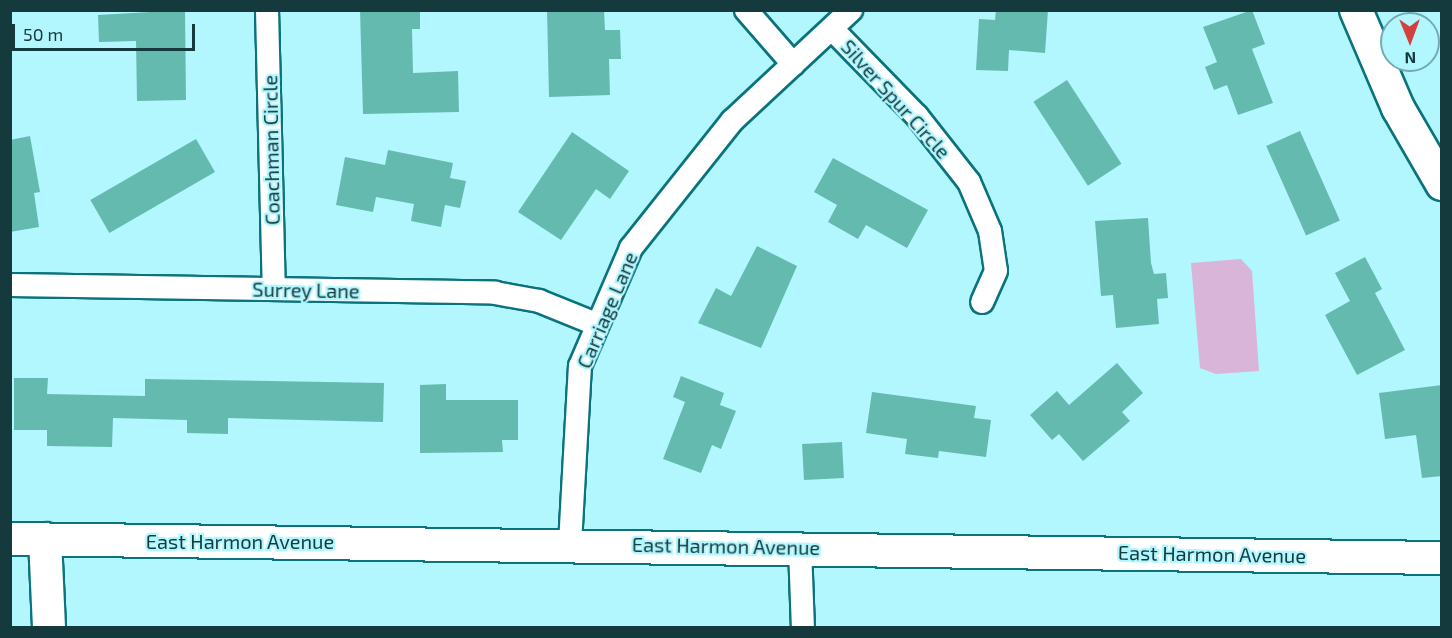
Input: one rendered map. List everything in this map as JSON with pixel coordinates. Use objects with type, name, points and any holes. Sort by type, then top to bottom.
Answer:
[{"type":"main road","points":[[1356,10],[1398,108],[1442,184]]},
{"type":"main road","name":"East Harmon Avenue","points":[[10,539],[570,544],[1442,558]]},
{"type":"main road","points":[[45,540],[49,627]]},
{"type":"street","name":"Coachman Circle","points":[[267,10],[274,289]]},
{"type":"street","points":[[746,10],[793,64]]},
{"type":"street","name":"Carriage Lane","points":[[570,544],[580,366],[596,324],[631,248],[732,121],[851,10]]},
{"type":"street","name":"Silver Spur Circle","points":[[831,29],[917,116],[969,182],[990,231],[996,271],[982,302]]},
{"type":"street","name":"Surrey Lane","points":[[10,285],[495,293],[539,301],[596,324]]},
{"type":"street","points":[[800,548],[803,627]]},
{"type":"shaded area","points":[[1241,259],[1252,271],[1259,371],[1216,374],[1200,368],[1191,263]]},
{"type":"building","points":[[185,10],[186,100],[137,101],[136,41],[99,42],[98,15]]},
{"type":"building","points":[[360,10],[420,10],[420,29],[412,29],[413,73],[458,71],[459,112],[363,114]]},
{"type":"building","points":[[547,10],[604,10],[605,30],[620,30],[621,59],[609,59],[610,95],[549,97]]},
{"type":"building","points":[[996,10],[1048,10],[1045,53],[1009,50],[1008,71],[976,70],[979,19],[995,20]]},
{"type":"building","points":[[1252,10],[1265,44],[1252,49],[1273,103],[1238,115],[1227,85],[1214,90],[1205,67],[1217,62],[1203,27]]},
{"type":"building","points":[[1067,80],[1121,164],[1088,186],[1033,102]]},
{"type":"building","points":[[1300,131],[1340,221],[1306,236],[1266,146]]},
{"type":"building","points":[[572,132],[629,171],[610,199],[596,189],[561,240],[518,212]]},
{"type":"building","points":[[30,136],[40,192],[34,193],[39,227],[10,232],[10,140]]},
{"type":"building","points":[[196,139],[215,172],[109,233],[90,200]]},
{"type":"building","points":[[388,150],[453,163],[450,178],[466,181],[460,208],[445,205],[441,227],[411,221],[414,204],[376,197],[373,212],[336,205],[345,157],[385,165]]},
{"type":"building","points":[[833,158],[928,210],[907,248],[866,225],[858,239],[828,222],[837,205],[814,192]]},
{"type":"building","points":[[1148,218],[1151,263],[1154,274],[1166,273],[1168,298],[1157,299],[1159,324],[1116,328],[1113,295],[1101,296],[1095,221]]},
{"type":"building","points":[[757,246],[797,266],[761,348],[698,323],[716,288],[731,296]]},
{"type":"building","points":[[1365,257],[1382,289],[1375,293],[1405,350],[1357,375],[1325,315],[1350,301],[1335,273]]},
{"type":"building","points":[[1117,363],[1143,393],[1122,412],[1130,421],[1083,461],[1059,434],[1052,440],[1030,415],[1057,391],[1069,405]]},
{"type":"building","points":[[681,376],[724,393],[720,405],[736,411],[721,449],[712,445],[701,473],[663,459],[685,402],[673,397]]},
{"type":"building","points":[[14,378],[48,378],[47,394],[145,396],[145,379],[384,383],[383,422],[228,418],[228,434],[187,433],[187,420],[113,418],[112,447],[47,446],[47,430],[14,430]]},
{"type":"building","points":[[446,384],[446,400],[518,400],[518,440],[502,440],[503,452],[420,453],[420,385]]},
{"type":"building","points":[[1442,385],[1442,476],[1422,478],[1416,435],[1385,439],[1379,393]]},
{"type":"building","points":[[872,392],[976,406],[974,418],[991,420],[986,457],[939,451],[938,458],[905,454],[907,439],[866,433]]},
{"type":"building","points":[[842,442],[844,478],[804,480],[802,444]]}]
